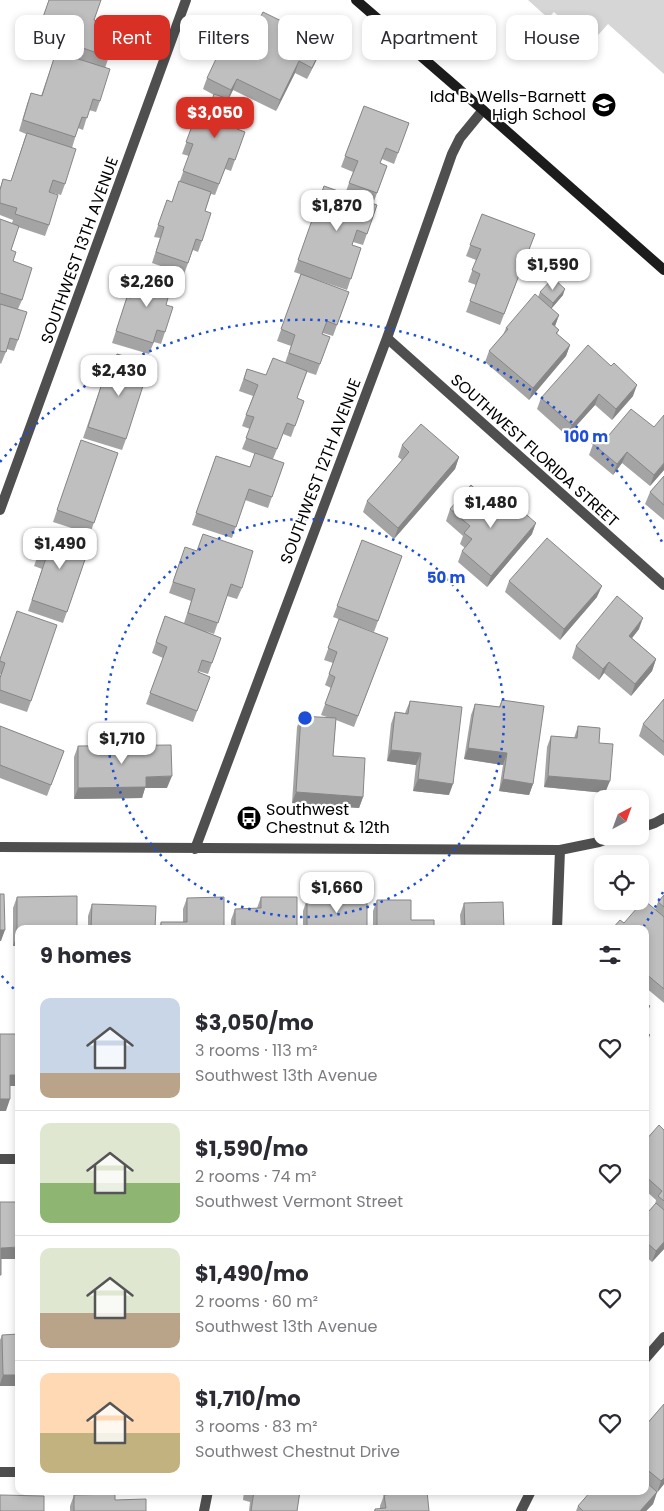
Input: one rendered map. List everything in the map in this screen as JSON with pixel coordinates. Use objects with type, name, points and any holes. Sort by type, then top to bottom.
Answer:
[{"type":"street","name":"SOUTHWEST 13TH AVENUE","points":[[0,510],[186,0]]},
{"type":"street","points":[[356,0],[664,270]]},
{"type":"street","name":"SOUTHWEST 12TH AVENUE","points":[[195,849],[387,338],[452,154],[460,138],[483,110]]},
{"type":"street","name":"SOUTHWEST FLORIDA STREET","points":[[387,338],[664,585]]},
{"type":"street","points":[[649,825],[664,818]]},
{"type":"street","points":[[0,847],[560,850],[594,843]]},
{"type":"street","points":[[557,925],[560,850]]},
{"type":"street","points":[[0,1159],[15,1159]]},
{"type":"street","points":[[649,1354],[664,1337]]},
{"type":"street","points":[[0,1472],[15,1472]]},
{"type":"street","points":[[204,1511],[207,1495]]},
{"type":"street","points":[[521,1511],[529,1495]]},
{"type":"shaded area","points":[[528,0],[664,0],[664,74],[608,24],[598,35],[598,15],[557,15],[554,12],[551,15],[545,15]]},
{"type":"building","points":[[49,0],[101,0],[96,15],[94,15],[94,52],[84,48],[84,15],[44,15]]},
{"type":"building","points":[[263,12],[278,19],[278,60],[316,60],[312,68],[299,61],[280,100],[237,79],[231,90],[207,78],[216,60],[268,60],[268,15],[261,15]]},
{"type":"building","points":[[53,60],[81,60],[110,69],[100,101],[93,99],[87,118],[82,117],[75,137],[23,120],[31,93],[42,96]]},
{"type":"building","points":[[214,94],[246,105],[237,129],[245,132],[235,160],[229,158],[219,184],[183,171],[193,144],[186,142],[197,113],[206,117]]},
{"type":"building","points":[[364,106],[409,123],[398,153],[386,148],[380,163],[387,166],[377,193],[349,183],[358,161],[345,156]]},
{"type":"building","points":[[27,133],[76,149],[65,184],[53,180],[49,192],[58,195],[49,225],[15,214],[17,208],[0,203],[0,190],[3,179],[11,181]]},
{"type":"building","points":[[179,181],[211,192],[205,211],[211,213],[202,241],[196,239],[188,263],[156,252],[164,227],[158,225],[167,200],[172,202]]},
{"type":"building","points":[[324,186],[377,205],[367,234],[357,230],[352,245],[361,248],[351,279],[298,260]]},
{"type":"building","points":[[482,214],[535,234],[504,314],[470,301],[480,274],[472,270],[481,249],[470,245]]},
{"type":"building","points":[[0,219],[19,226],[11,250],[16,252],[13,261],[32,268],[22,300],[0,293]]},
{"type":"building","points":[[140,270],[173,280],[166,305],[173,307],[165,332],[157,330],[153,343],[116,331],[127,297],[131,298]]},
{"type":"building","points":[[301,274],[349,292],[337,325],[327,321],[322,334],[330,337],[320,364],[289,353],[295,335],[281,329]]},
{"type":"building","points":[[553,278],[565,289],[553,303],[540,292]]},
{"type":"building","points":[[535,294],[559,315],[552,324],[559,330],[556,333],[570,345],[533,388],[489,351]]},
{"type":"building","points":[[0,304],[27,312],[18,340],[10,338],[6,352],[0,351]]},
{"type":"building","points":[[588,345],[611,366],[614,363],[637,385],[616,409],[599,394],[572,425],[541,398]]},
{"type":"building","points":[[117,354],[150,364],[126,439],[88,427],[104,377],[109,379]]},
{"type":"building","points":[[273,358],[307,371],[297,398],[304,401],[295,426],[287,423],[277,449],[246,438],[254,417],[246,415],[258,385],[244,379],[247,369],[266,375]]},
{"type":"building","points":[[631,409],[654,427],[664,415],[664,463],[654,475],[627,452],[617,464],[593,444],[604,431],[609,435]]},
{"type":"building","points":[[421,424],[459,457],[398,528],[367,501],[409,452],[402,445]]},
{"type":"building","points":[[81,440],[118,453],[94,523],[57,510]]},
{"type":"building","points":[[255,453],[284,463],[272,497],[249,489],[236,527],[196,513],[216,456],[250,467]]},
{"type":"building","points":[[664,476],[664,505],[650,492]]},
{"type":"building","points":[[471,485],[491,503],[483,512],[490,518],[507,498],[536,523],[491,576],[462,551],[472,539],[464,533],[470,526],[450,509]]},
{"type":"building","points":[[47,531],[90,545],[67,612],[32,600],[46,558],[38,555]]},
{"type":"building","points":[[203,534],[253,551],[242,588],[231,584],[218,623],[188,613],[195,589],[173,582],[185,547],[197,551]]},
{"type":"building","points":[[547,538],[602,586],[564,629],[509,581]]},
{"type":"building","points":[[362,540],[402,556],[378,621],[337,606]]},
{"type":"building","points":[[617,596],[643,618],[629,636],[656,659],[635,684],[609,662],[603,669],[576,646]]},
{"type":"building","points":[[17,611],[57,625],[31,701],[0,690],[0,678],[5,663],[0,661],[0,659]]},
{"type":"building","points":[[165,616],[221,638],[212,663],[202,660],[198,672],[210,677],[197,711],[150,693],[167,647],[156,642]]},
{"type":"building","points":[[339,619],[388,638],[358,716],[325,704],[335,677],[329,674],[337,652],[328,648]]},
{"type":"building","points":[[664,699],[664,742],[643,724]]},
{"type":"building","points":[[502,700],[544,706],[533,784],[503,779],[507,753],[468,748],[475,704],[500,707]]},
{"type":"building","points":[[410,701],[462,707],[453,784],[418,779],[421,753],[391,750],[395,712],[408,714]]},
{"type":"building","points":[[301,716],[336,718],[333,756],[365,758],[363,797],[296,792]]},
{"type":"building","points":[[0,726],[64,751],[51,785],[0,765]]},
{"type":"building","points":[[578,726],[600,728],[599,743],[613,744],[610,781],[548,776],[551,736],[577,738]]},
{"type":"building","points":[[171,745],[172,776],[146,777],[146,787],[78,788],[78,746]]},
{"type":"building","points":[[0,894],[4,894],[5,930],[0,930]]},
{"type":"building","points":[[664,895],[664,907],[658,902]]},
{"type":"building","points":[[77,896],[77,925],[17,925],[17,897]]},
{"type":"building","points":[[224,897],[224,925],[161,925],[161,922],[187,922],[187,898]]},
{"type":"building","points":[[261,897],[297,897],[297,925],[235,925],[235,909],[261,908]]},
{"type":"building","points":[[307,899],[367,900],[367,925],[307,925]]},
{"type":"building","points":[[377,900],[411,900],[411,920],[434,920],[434,925],[377,925]]},
{"type":"building","points":[[503,902],[504,925],[465,925],[464,903]]},
{"type":"building","points":[[92,904],[156,906],[155,925],[91,925]]},
{"type":"building","points":[[649,904],[664,917],[664,989],[649,976],[649,925],[616,925],[620,920],[624,923],[635,910],[649,910]]},
{"type":"building","points":[[0,1034],[15,1034],[15,1075],[10,1075],[10,1099],[0,1099]]},
{"type":"building","points":[[659,1125],[664,1130],[664,1201],[658,1196],[662,1191],[649,1180],[649,1136]]},
{"type":"building","points":[[0,1202],[15,1202],[15,1247],[1,1248],[0,1275]]},
{"type":"building","points":[[656,1203],[664,1210],[664,1242],[656,1251],[649,1245],[649,1211]]},
{"type":"building","points":[[15,1334],[15,1375],[3,1375],[2,1335]]},
{"type":"building","points":[[664,1404],[664,1478],[661,1481],[649,1471],[649,1421]]},
{"type":"building","points":[[649,1485],[657,1492],[640,1511],[583,1511],[578,1506],[588,1495],[649,1495]]},
{"type":"building","points":[[0,1495],[44,1496],[44,1511],[0,1511]]},
{"type":"building","points":[[74,1495],[115,1495],[115,1500],[146,1499],[146,1511],[74,1511]]},
{"type":"building","points":[[253,1495],[299,1495],[297,1511],[251,1511]]},
{"type":"building","points":[[384,1495],[427,1495],[429,1511],[375,1511],[375,1509],[386,1508]]},
{"type":"place","name":"Ida B. Wells-Barnett High School","points":[[604,105]]},
{"type":"place","name":"Southwest Chestnut & 12th","points":[[249,818]]}]
